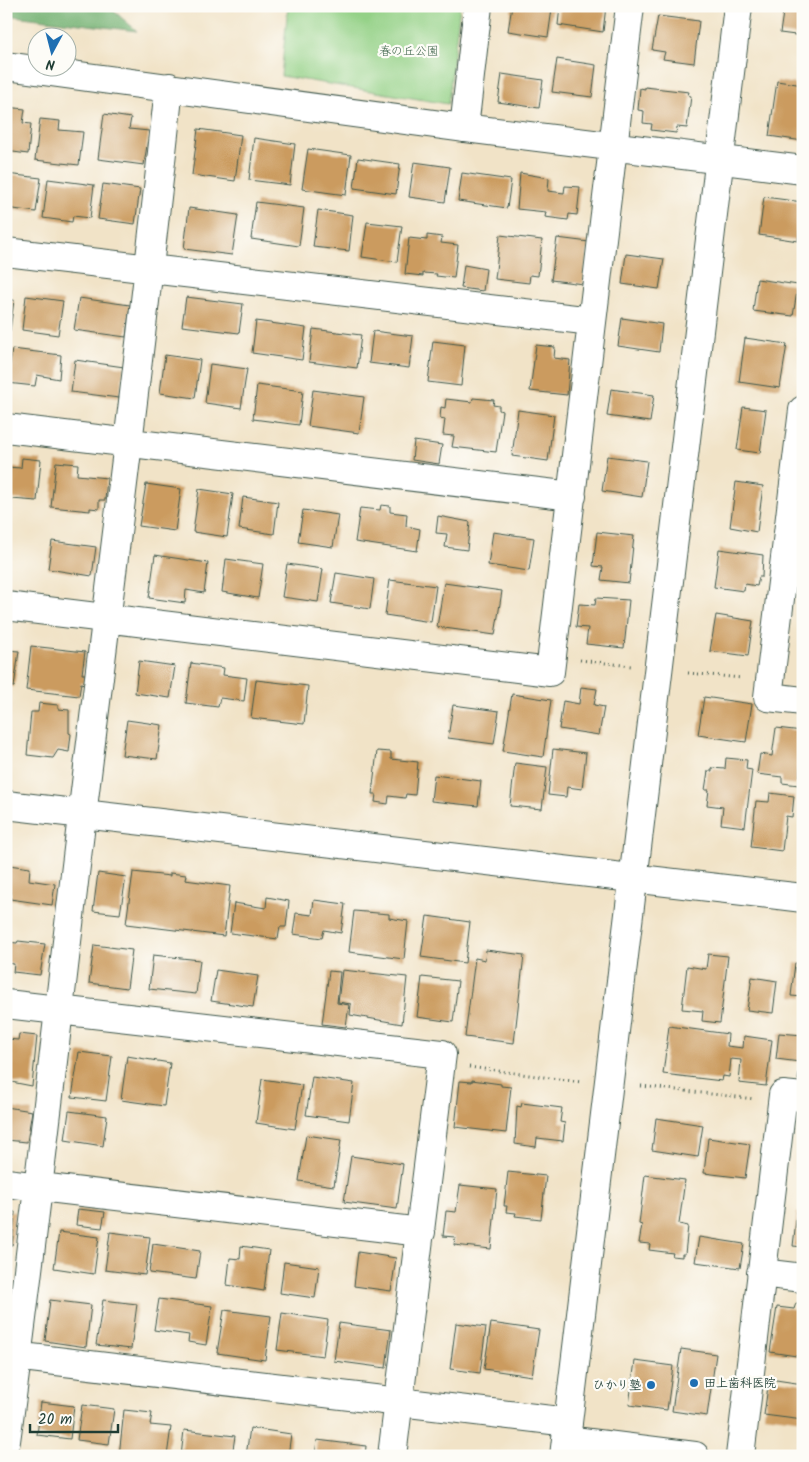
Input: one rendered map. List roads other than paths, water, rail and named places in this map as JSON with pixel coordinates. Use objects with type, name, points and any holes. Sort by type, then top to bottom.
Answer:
[{"type":"street","points":[[464,128],[478,6]]},
{"type":"street","points":[[6,606],[550,672],[630,6]]},
{"type":"street","points":[[566,1439],[738,6]]},
{"type":"street","points":[[6,66],[464,128],[803,170]]},
{"type":"street","points":[[6,1441],[12,1356],[39,1187],[82,814],[150,269],[169,87]]},
{"type":"street","points":[[6,252],[592,321]]},
{"type":"street","points":[[803,410],[796,523],[768,697],[803,701]]},
{"type":"street","points":[[6,428],[572,496]]},
{"type":"street","points":[[6,805],[803,898]]},
{"type":"street","points":[[6,1004],[442,1054],[392,1456]]},
{"type":"street","points":[[740,1456],[761,1273],[793,1096]]},
{"type":"street","points":[[6,1183],[421,1232]]},
{"type":"street","points":[[761,1273],[803,1278]]},
{"type":"street","points":[[12,1356],[399,1402],[566,1439],[695,1456]]},
{"type":"place","name":"田上歯科医院","points":[[694,1383]]},
{"type":"place","name":"ひかり塾","points":[[651,1385]]},
{"type":"park label","name":"春の丘公園","points":[[409,51]]}]
